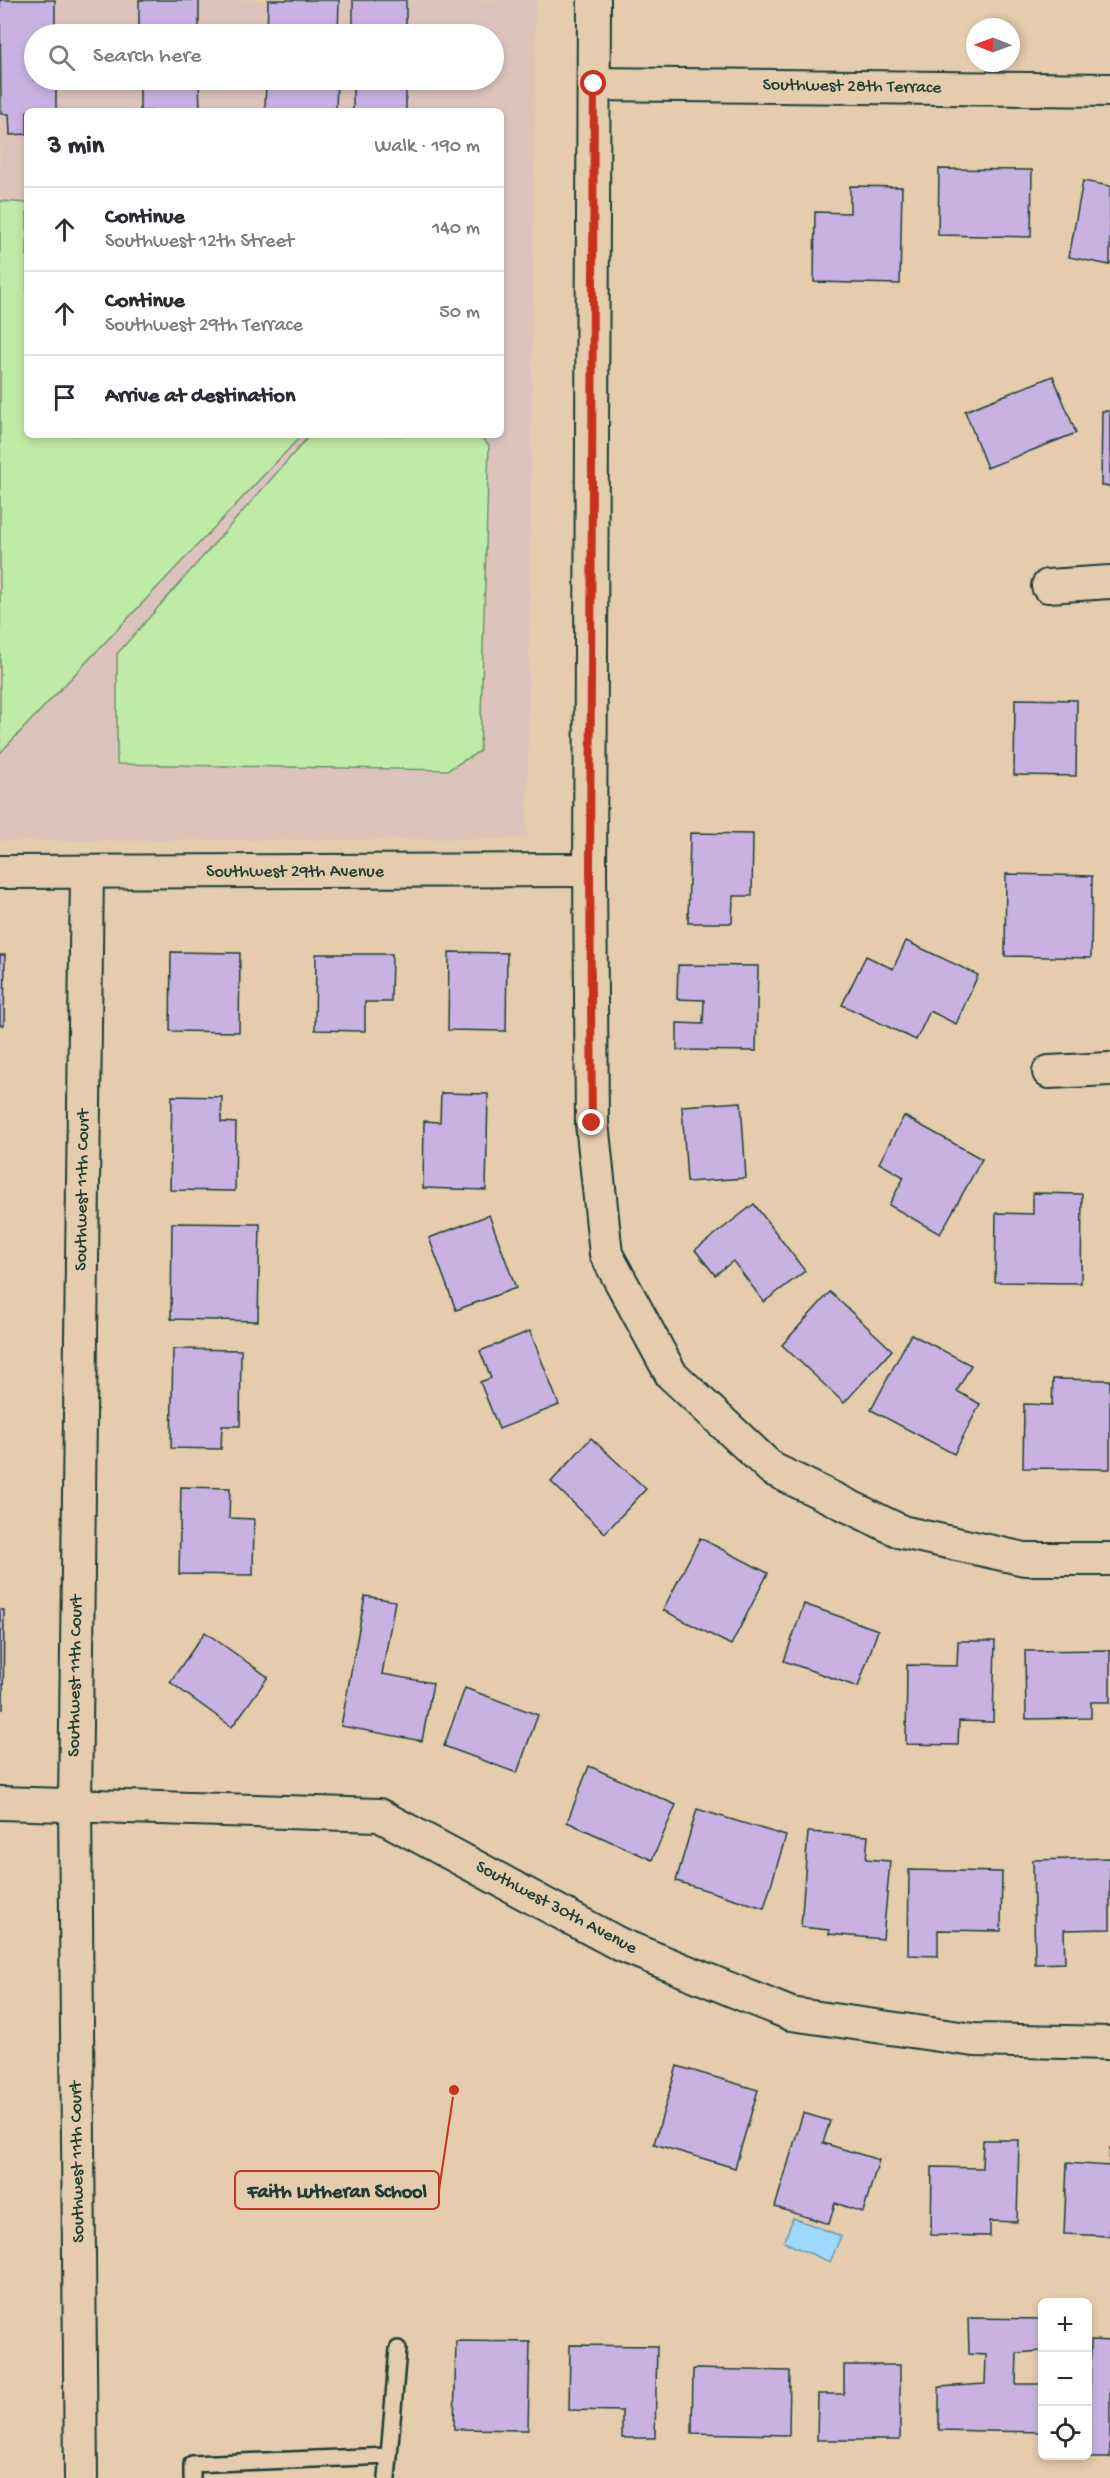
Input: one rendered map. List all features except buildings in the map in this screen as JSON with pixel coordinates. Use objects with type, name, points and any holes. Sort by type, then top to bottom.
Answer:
[{"type":"street","points":[[594,0],[590,870],[592,1123],[606,1254],[671,1374],[772,1469],[902,1532],[1024,1559],[1110,1560]]},
{"type":"street","name":"Southwest 28th Terrace","points":[[594,84],[1110,90]]},
{"type":"street","points":[[1048,586],[1110,582]]},
{"type":"street","name":"Southwest 29th Avenue","points":[[0,872],[590,870]]},
{"type":"street","name":"Southwest 11th Court","points":[[81,2478],[75,1803],[87,873]]},
{"type":"street","points":[[1049,1072],[1110,1069]]},
{"type":"street","name":"Southwest 30th Avenue","points":[[0,1803],[75,1803],[379,1815],[619,1944],[791,2014],[974,2040],[1110,2043]]},
{"type":"lane","points":[[387,2478],[398,2349]]},
{"type":"lane","points":[[192,2478],[192,2464],[388,2456]]},
{"type":"shaded area","points":[[0,0],[536,0],[527,839],[0,841]]},
{"type":"green space","points":[[0,201],[24,203],[24,438],[299,438],[0,753]]},
{"type":"green space","points":[[307,438],[481,438],[489,445],[480,751],[448,770],[117,764],[117,654]]},
{"type":"water","points":[[793,2218],[841,2236],[830,2262],[784,2242]]},
{"type":"place","name":"Faith Lutheran School","points":[[454,2090]]},
{"type":"route","points":[[592,1123],[590,870],[594,84]]}]
